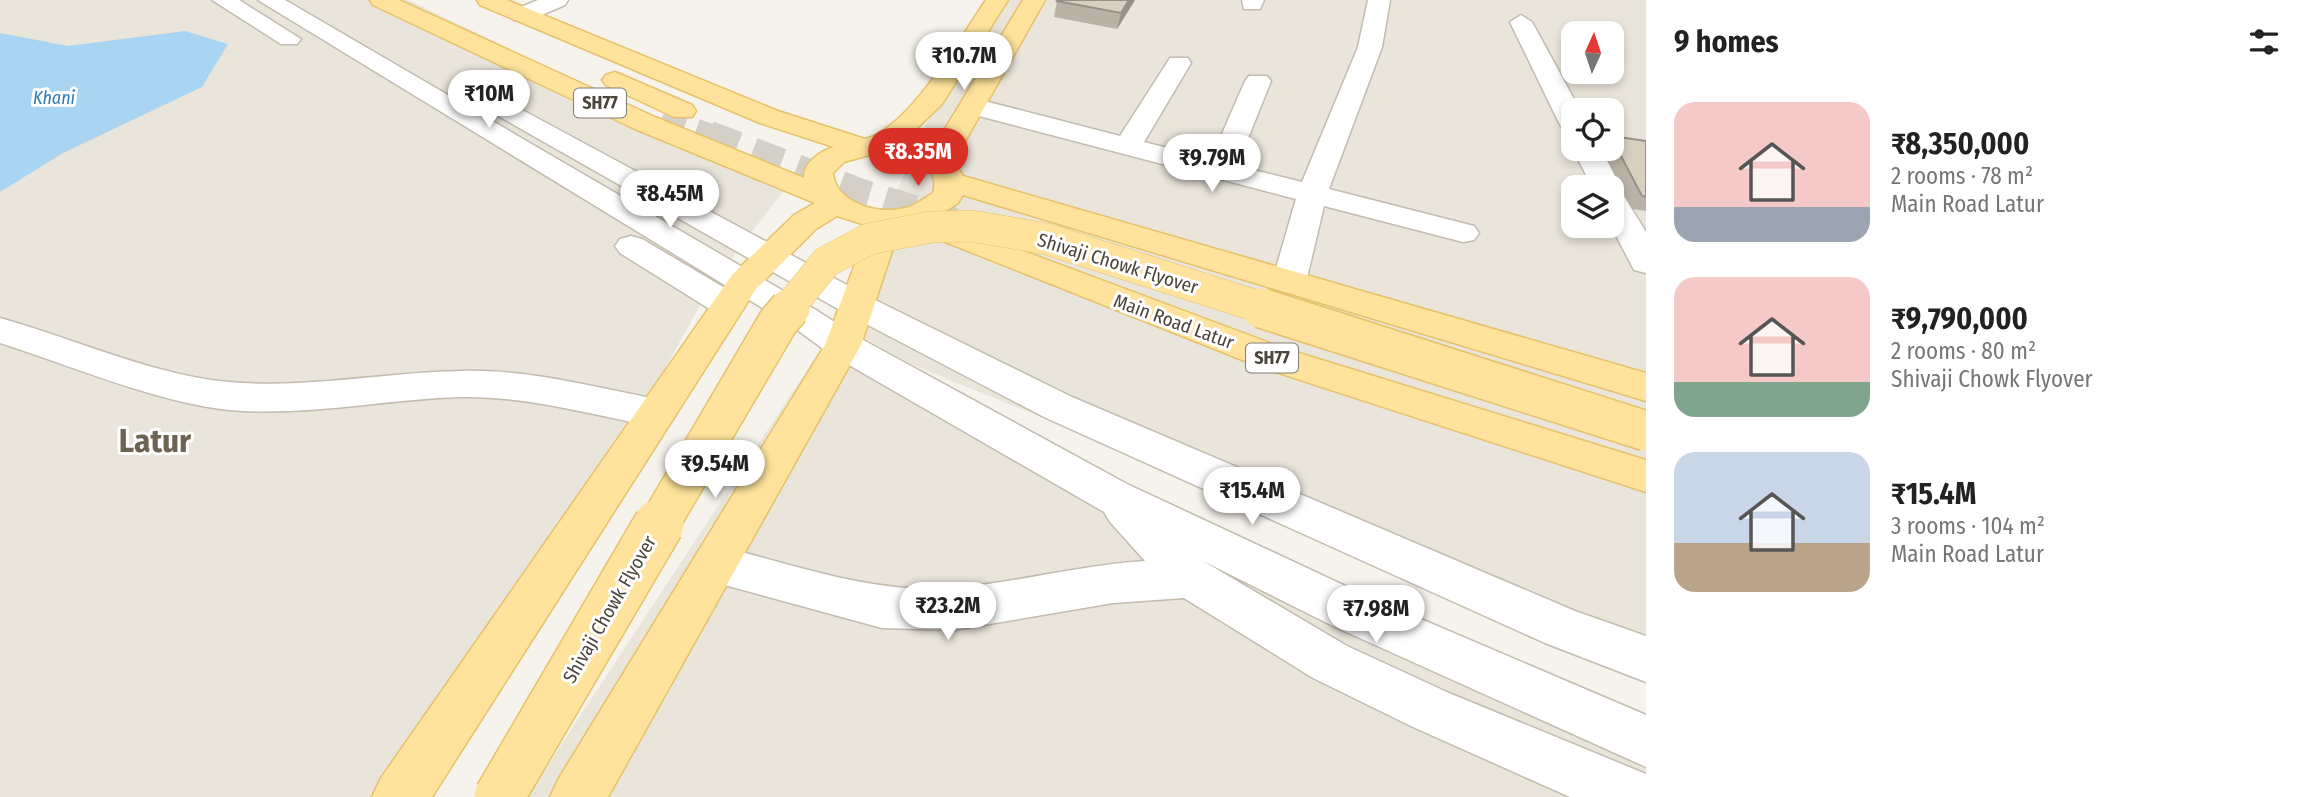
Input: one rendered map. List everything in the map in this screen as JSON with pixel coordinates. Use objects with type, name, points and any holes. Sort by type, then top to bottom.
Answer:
[{"type":"main road","name":"SH77","points":[[380,0],[645,124],[828,201]]},
{"type":"main road","name":"SH77","points":[[411,0],[673,114],[590,68],[464,11]]},
{"type":"main road","name":"SH77","points":[[488,0],[769,117],[872,146]]},
{"type":"main road","points":[[872,146],[933,97],[997,0]]},
{"type":"main road","points":[[578,797],[715,564],[850,325],[896,218],[940,204],[947,197],[945,172],[973,106],[1034,0]]},
{"type":"main road","points":[[400,797],[747,281],[828,201],[817,183],[820,170],[839,153],[872,146],[909,148],[945,172],[1289,282],[1646,387]]},
{"type":"main road","name":"Main Road Latur","points":[[828,201],[857,215],[896,218],[1273,358],[1646,476]]},
{"type":"main road","name":"Shivaji Chowk Flyover","points":[[499,797],[778,322],[826,262],[869,239],[931,227],[972,226],[1047,239],[1646,430]]},
{"type":"street","points":[[223,0],[747,281],[850,325],[1058,407],[1248,493],[1562,628],[1646,659]]},
{"type":"street","points":[[269,0],[747,281],[850,325],[1112,496],[1350,611],[1646,741]]},
{"type":"street","points":[[309,0],[747,281]]},
{"type":"street","points":[[522,15],[557,0]]},
{"type":"street","points":[[1289,282],[1312,194],[1370,47],[1379,0]]},
{"type":"street","points":[[1521,22],[1561,100]]},
{"type":"street","points":[[1127,147],[1180,63]]},
{"type":"street","points":[[1220,171],[1258,81]]},
{"type":"street","points":[[973,106],[1463,233]]},
{"type":"street","points":[[1624,220],[1646,263]]},
{"type":"street","points":[[0,330],[176,386],[227,396],[270,398],[461,384],[506,385],[656,413]]},
{"type":"street","points":[[1112,496],[1190,578],[1330,662],[1431,710],[1634,797]]},
{"type":"street","points":[[715,564],[882,607],[954,609],[1114,583],[1190,578]]},
{"type":"shaded area","points":[[0,0],[409,0],[788,185],[712,284],[425,797],[0,797]]},
{"type":"shaded area","points":[[1004,0],[1646,0],[1646,659],[1585,638],[913,365],[855,333],[1107,493],[1646,732],[1646,797],[527,797],[838,323],[938,98]]},
{"type":"water","name":"Khani","points":[[185,31],[228,44],[202,87],[63,153],[0,192],[0,33],[68,46]]},
{"type":"building","points":[[1058,0],[1129,0],[1121,13]]},
{"type":"building","points":[[1624,138],[1646,141],[1646,197],[1642,196],[1624,161]]},
{"type":"tunnel","points":[[662,118],[713,137]]},
{"type":"tunnel","points":[[708,136],[860,194],[954,223]]},
{"type":"district","name":"Latur","points":[[155,440]]}]
